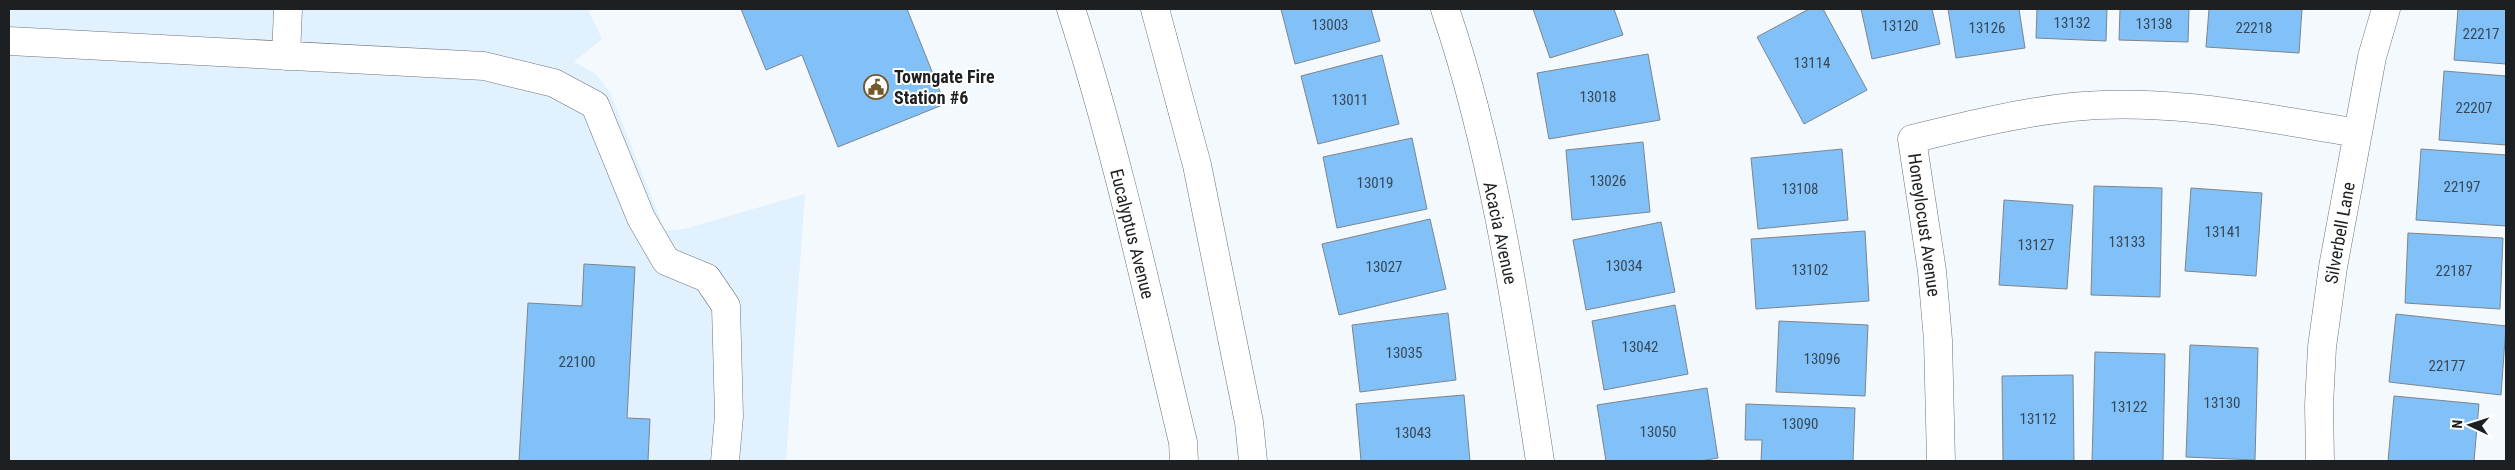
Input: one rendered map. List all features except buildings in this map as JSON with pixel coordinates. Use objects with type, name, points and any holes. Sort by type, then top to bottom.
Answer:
[{"type":"street","points":[[286,56],[288,9]]},
{"type":"street","name":"Eucalyptus Avenue","points":[[1071,9],[1094,84],[1121,188],[1183,442],[1184,461]]},
{"type":"street","points":[[1155,9],[1196,165],[1249,422],[1253,461]]},
{"type":"street","name":"Acacia Avenue","points":[[1445,9],[1478,130],[1501,232],[1521,338],[1540,461]]},
{"type":"street","name":"Silverbell Lane","points":[[2320,461],[2319,405],[2322,347],[2333,267],[2372,57],[2386,9]]},
{"type":"street","points":[[9,41],[484,66],[554,83],[595,105],[641,218],[666,261],[707,278],[726,306],[729,416],[725,461]]},
{"type":"street","name":"Honeylocust Avenue","points":[[1941,461],[1938,340],[1932,271],[1912,139],[2000,118],[2073,107],[2135,105],[2194,108],[2358,133]]},
{"type":"shaded area","points":[[9,9],[588,9],[602,39],[574,62],[596,74],[611,94],[665,231],[684,229],[805,194],[786,461],[9,461]]},
{"type":"place","name":"Towngate Fire Station #6","points":[[876,87]]}]
